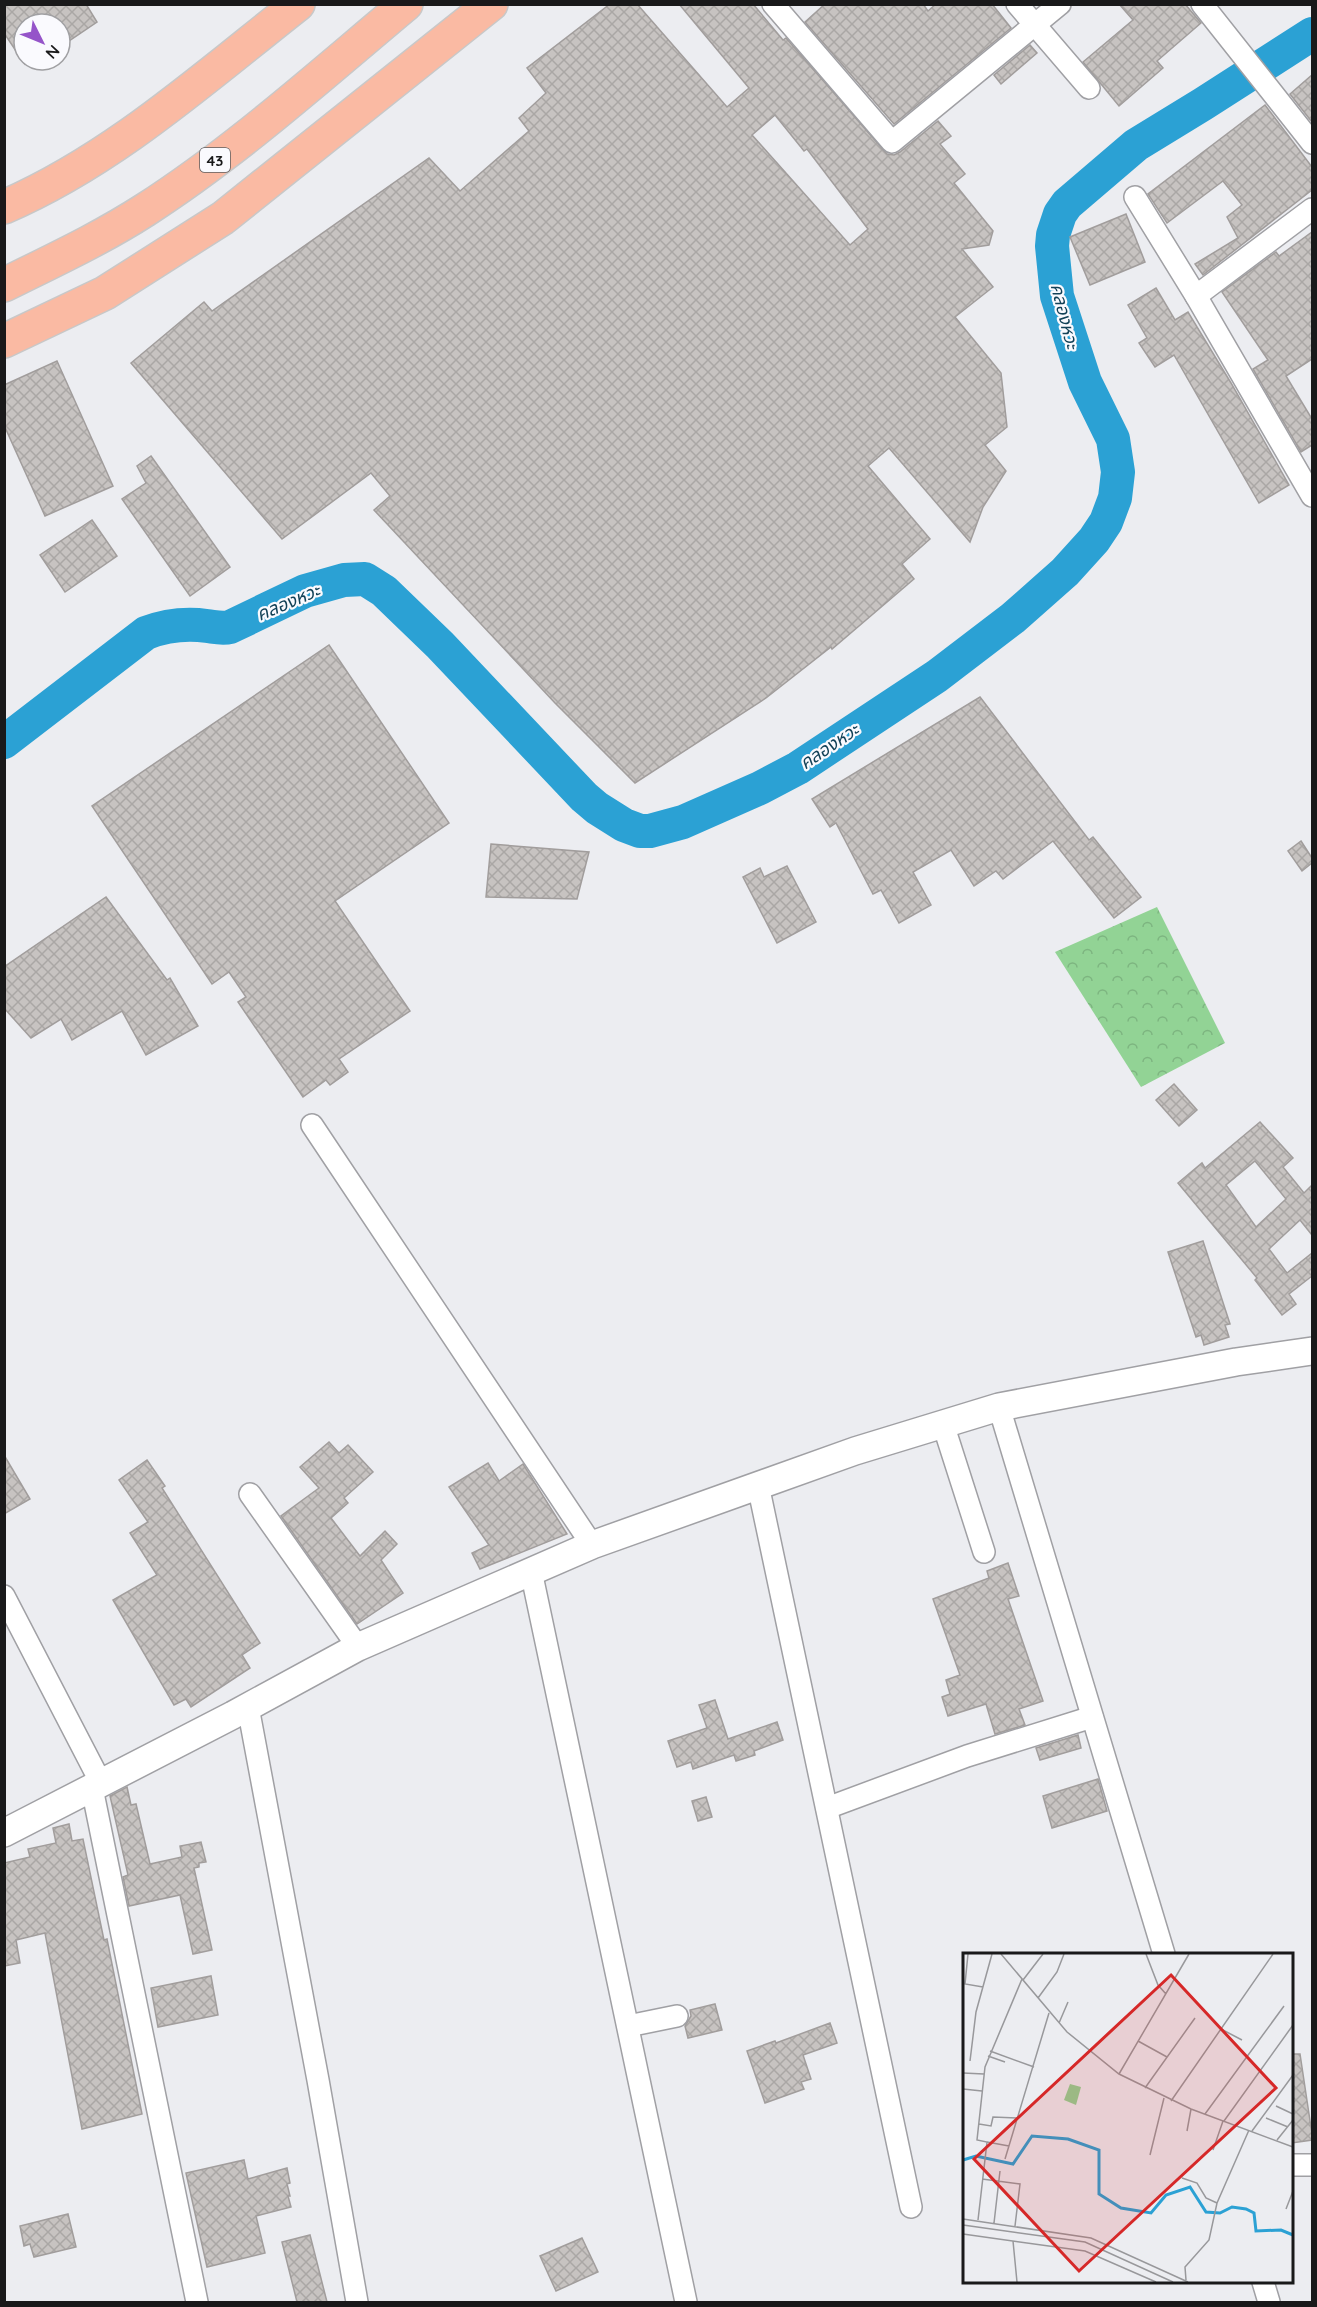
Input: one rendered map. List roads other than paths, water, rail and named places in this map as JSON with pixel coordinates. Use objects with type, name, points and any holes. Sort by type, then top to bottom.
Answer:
[{"type":"highway","points":[[4,207],[53,183],[90,161],[185,93],[298,4]]},
{"type":"highway","name":"43","points":[[4,285],[90,243],[144,211],[196,176],[406,4]]},
{"type":"highway","points":[[4,341],[105,293],[223,218],[491,4]]},
{"type":"street","points":[[772,4],[892,142],[1060,4]]},
{"type":"street","points":[[1017,4],[1089,88]]},
{"type":"street","points":[[1202,4],[1312,143]]},
{"type":"street","points":[[1136,197],[1312,496]]},
{"type":"street","points":[[1196,296],[1312,209]]},
{"type":"street","points":[[312,1125],[592,1545]]},
{"type":"street","points":[[4,1833],[248,1707],[358,1647],[592,1545],[855,1451],[999,1407],[1236,1362],[1312,1351]]},
{"type":"street","points":[[999,1407],[1164,1953]]},
{"type":"street","points":[[943,1424],[984,1552]]},
{"type":"street","points":[[758,1485],[911,2207]]},
{"type":"street","points":[[250,1494],[358,1647]]},
{"type":"street","points":[[531,1571],[684,2302]]},
{"type":"street","points":[[4,1596],[96,1785],[197,2302]]},
{"type":"street","points":[[248,1707],[357,2302]]},
{"type":"street","points":[[827,1808],[967,1756],[1092,1717]]},
{"type":"street","points":[[628,2026],[677,2016]]},
{"type":"street","points":[[1293,2165],[1312,2165]]},
{"type":"street","points":[[1263,2283],[1269,2302]]},
{"type":"waterway","name":"คลองหวะ","points":[[4,742],[146,633],[169,626],[230,627],[305,591],[344,580],[365,579],[384,591],[440,645],[584,797],[624,825],[640,831],[650,831],[683,822],[760,788],[798,768],[937,676],[1013,618],[1065,572],[1094,540],[1106,522],[1115,498],[1118,472],[1113,439],[1085,382],[1057,296],[1052,246],[1060,214],[1067,204],[1136,145],[1312,34]]}]
